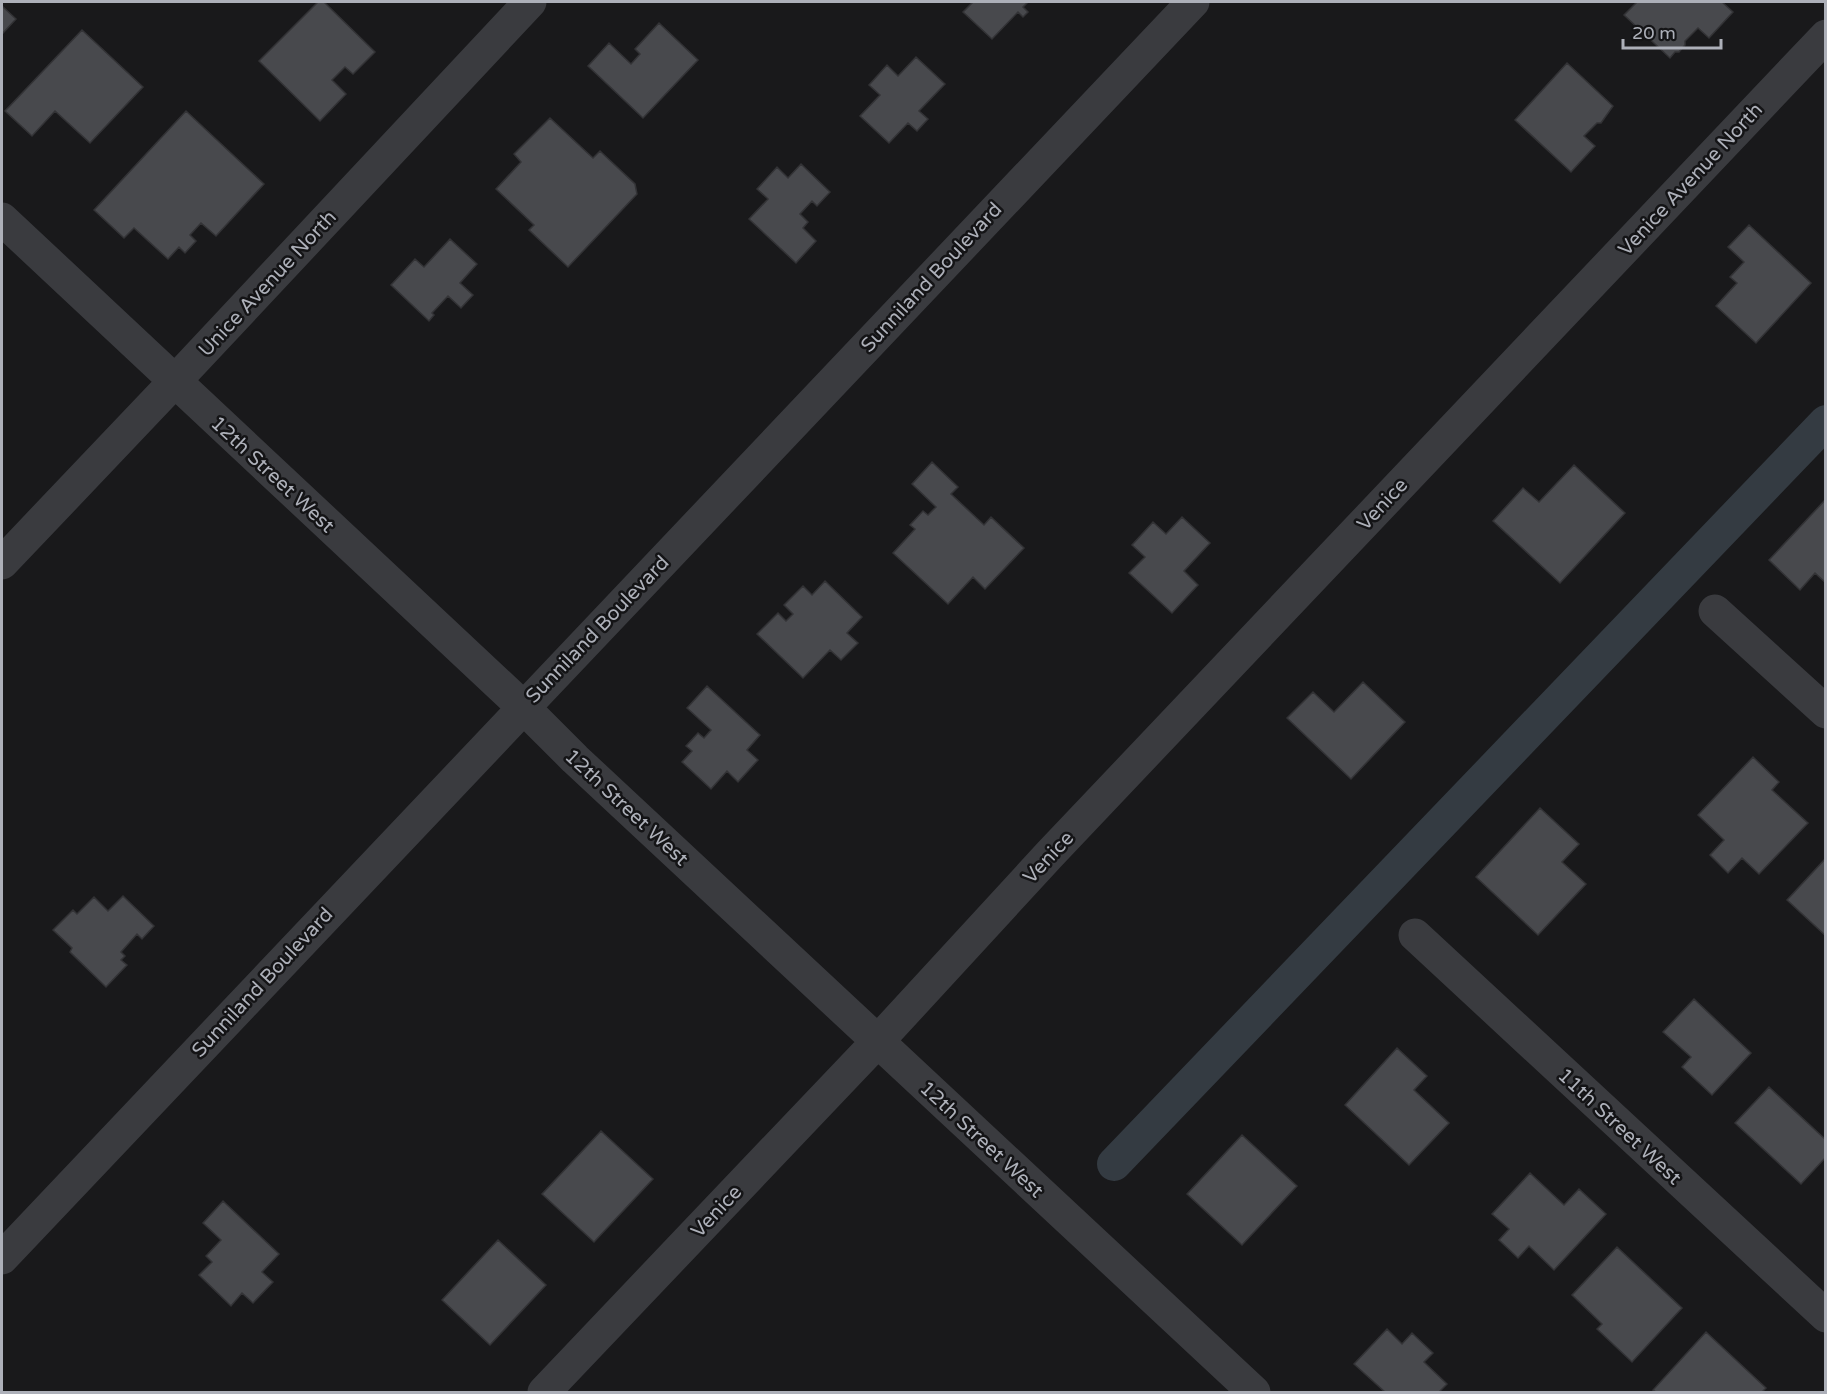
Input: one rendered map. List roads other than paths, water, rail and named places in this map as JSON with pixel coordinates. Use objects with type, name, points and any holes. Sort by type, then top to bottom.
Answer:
[{"type":"street","name":"Unice Avenue North","points":[[2,563],[530,2]]},
{"type":"street","name":"Sunniland Boulevard","points":[[2,1258],[522,706],[576,652],[1192,2]]},
{"type":"street","name":"Venice Avenue North","points":[[1554,322],[1826,36]]},
{"type":"street","name":"12th Street West","points":[[2,219],[522,706],[575,759],[1254,1392]]},
{"type":"street","name":"Venice","points":[[544,1392],[878,1041],[1050,854],[1554,322]]},
{"type":"street","points":[[1715,610],[1826,712]]},
{"type":"street","name":"11th Street West","points":[[1415,935],[1826,1316]]},
{"type":"waterway","points":[[1114,1164],[1826,422]]}]
